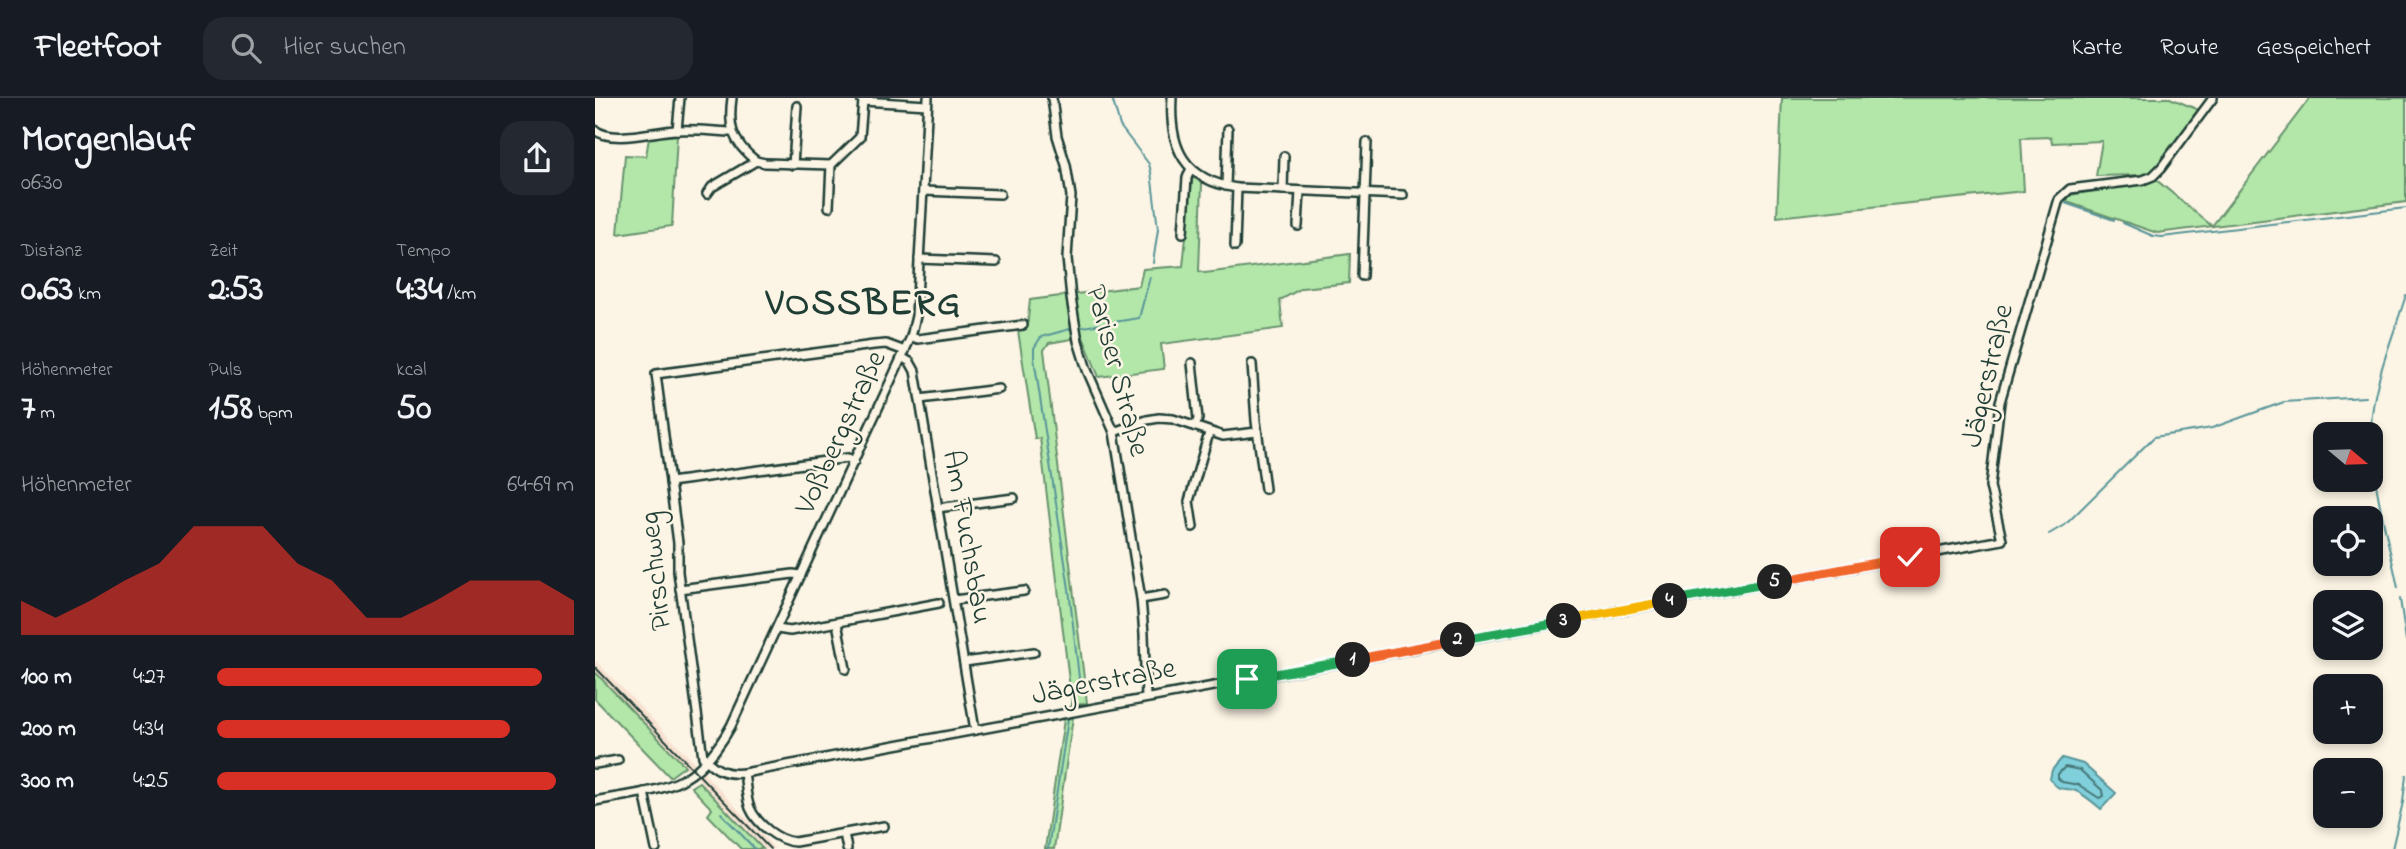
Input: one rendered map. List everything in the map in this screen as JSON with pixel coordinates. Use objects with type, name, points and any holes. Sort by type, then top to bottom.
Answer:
[{"type":"street","points":[[677,130],[680,98]]},
{"type":"street","points":[[732,98],[731,132],[756,161]]},
{"type":"street","name":"Pariser Straße","points":[[1052,98],[1057,136],[1070,188],[1067,258],[1078,341],[1087,370],[1114,432],[1141,599],[1146,698]]},
{"type":"street","points":[[1172,98],[1171,131],[1191,168],[1204,178],[1237,188],[1403,195]]},
{"type":"street","name":"Jägerstraße","points":[[708,762],[729,775],[744,773],[2002,540],[1990,486],[2000,402],[2059,199],[2070,189],[2143,180],[2153,176],[2213,98]]},
{"type":"street","points":[[829,207],[831,165],[860,137],[862,100],[928,101]]},
{"type":"street","name":"Voßbergstraße","points":[[708,762],[731,726],[911,337],[916,316],[928,101]]},
{"type":"street","points":[[793,165],[797,106]]},
{"type":"street","points":[[595,142],[597,131],[625,136],[677,130],[731,132]]},
{"type":"street","points":[[1226,186],[1228,130]]},
{"type":"street","points":[[1362,276],[1367,142]]},
{"type":"street","points":[[1283,190],[1284,156]]},
{"type":"street","points":[[707,194],[712,187],[756,161],[831,165]]},
{"type":"street","points":[[1183,233],[1187,178],[1191,168]]},
{"type":"street","points":[[1235,246],[1237,188]]},
{"type":"street","points":[[923,191],[1000,194]]},
{"type":"street","points":[[1298,226],[1300,191]]},
{"type":"street","points":[[919,259],[996,262]]},
{"type":"street","points":[[911,337],[918,339],[1023,325]]},
{"type":"street","name":"Pirschweg","points":[[708,762],[703,757],[680,589],[678,543],[656,374],[886,344],[904,354]]},
{"type":"street","name":"Am Fuchsbau","points":[[904,354],[915,371],[975,730]]},
{"type":"street","points":[[1192,363],[1198,419],[1195,427]]},
{"type":"street","points":[[1252,364],[1265,489]]},
{"type":"street","points":[[920,399],[999,389]]},
{"type":"street","points":[[1114,432],[1160,418],[1173,419],[1223,436],[1257,432]]},
{"type":"street","points":[[1193,527],[1189,501],[1209,433]]},
{"type":"street","points":[[670,482],[848,458],[854,461]]},
{"type":"street","points":[[937,508],[1014,498]]},
{"type":"street","points":[[680,589],[801,575]]},
{"type":"street","points":[[954,600],[1024,591]]},
{"type":"street","points":[[1141,599],[1165,595]]},
{"type":"street","points":[[777,629],[790,631],[939,603]]},
{"type":"street","points":[[838,623],[846,669]]},
{"type":"street","points":[[965,662],[1034,652]]},
{"type":"street","points":[[595,764],[618,760]]},
{"type":"street","points":[[595,801],[674,785],[708,762]]},
{"type":"street","points":[[744,773],[750,809],[777,837],[785,841],[795,842],[884,826]]},
{"type":"street","points":[[644,792],[656,849]]},
{"type":"street","points":[[844,833],[847,849]]},
{"type":"shaded area","points":[[595,660],[775,849],[765,849],[595,672]]},
{"type":"green space","points":[[1782,98],[2170,98],[2199,110],[2158,167],[2149,173],[2096,176],[2102,141],[2052,143],[2051,137],[2021,138],[2024,191],[1777,217]]},
{"type":"green space","points":[[2310,98],[2406,98],[2406,202],[2157,233],[2067,202],[2069,195],[2141,184],[2155,179],[2212,226]]},
{"type":"green space","points":[[677,135],[672,226],[618,234],[625,155],[646,156],[649,138]]},
{"type":"green space","points":[[1192,179],[1202,183],[1199,271],[1205,273],[1350,254],[1349,283],[1302,288],[1280,300],[1283,328],[1161,344],[1164,369],[1099,377],[1083,337],[1049,343],[1044,350],[1087,703],[1072,706],[1040,438],[1035,439],[1018,331],[1027,328],[1030,300],[1139,286],[1143,269],[1183,266]]},
{"type":"green space","points":[[595,672],[685,766],[670,777],[595,699]]},
{"type":"green space","points":[[1073,717],[1054,849],[1045,849],[1064,719]]},
{"type":"green space","points":[[699,782],[763,849],[741,849],[708,815],[712,809],[691,787]]},
{"type":"water","points":[[2062,758],[2083,764],[2116,793],[2101,809],[2079,793],[2057,786],[2050,779],[2052,770]]},
{"type":"waterway","points":[[1112,98],[1120,126],[1149,164],[1151,172],[1158,229],[1153,263]]},
{"type":"waterway","points":[[2065,203],[2114,220]]},
{"type":"waterway","points":[[2123,223],[2162,237],[2406,208]]},
{"type":"waterway","points":[[1083,327],[1139,318],[1150,277]]},
{"type":"waterway","points":[[2398,588],[2379,501],[2371,433],[2378,384],[2406,295]]},
{"type":"waterway","points":[[1070,329],[1041,337],[1034,348],[1034,358],[1069,589],[1079,678],[1075,703]]},
{"type":"waterway","points":[[2049,534],[2066,524],[2154,437],[2212,428],[2284,402],[2365,397]]},
{"type":"waterway","points":[[2400,599],[2406,640]]},
{"type":"waterway","points":[[1048,849],[1068,719]]},
{"type":"waterway","points":[[2392,849],[2406,775]]},
{"type":"waterway","points":[[721,813],[755,849]]},
{"type":"railway","points":[[595,667],[770,849]]},
{"type":"district","name":"VOSSBERG","points":[[864,305]]},
{"type":"route","points":[[1247,679],[1910,557]]}]
